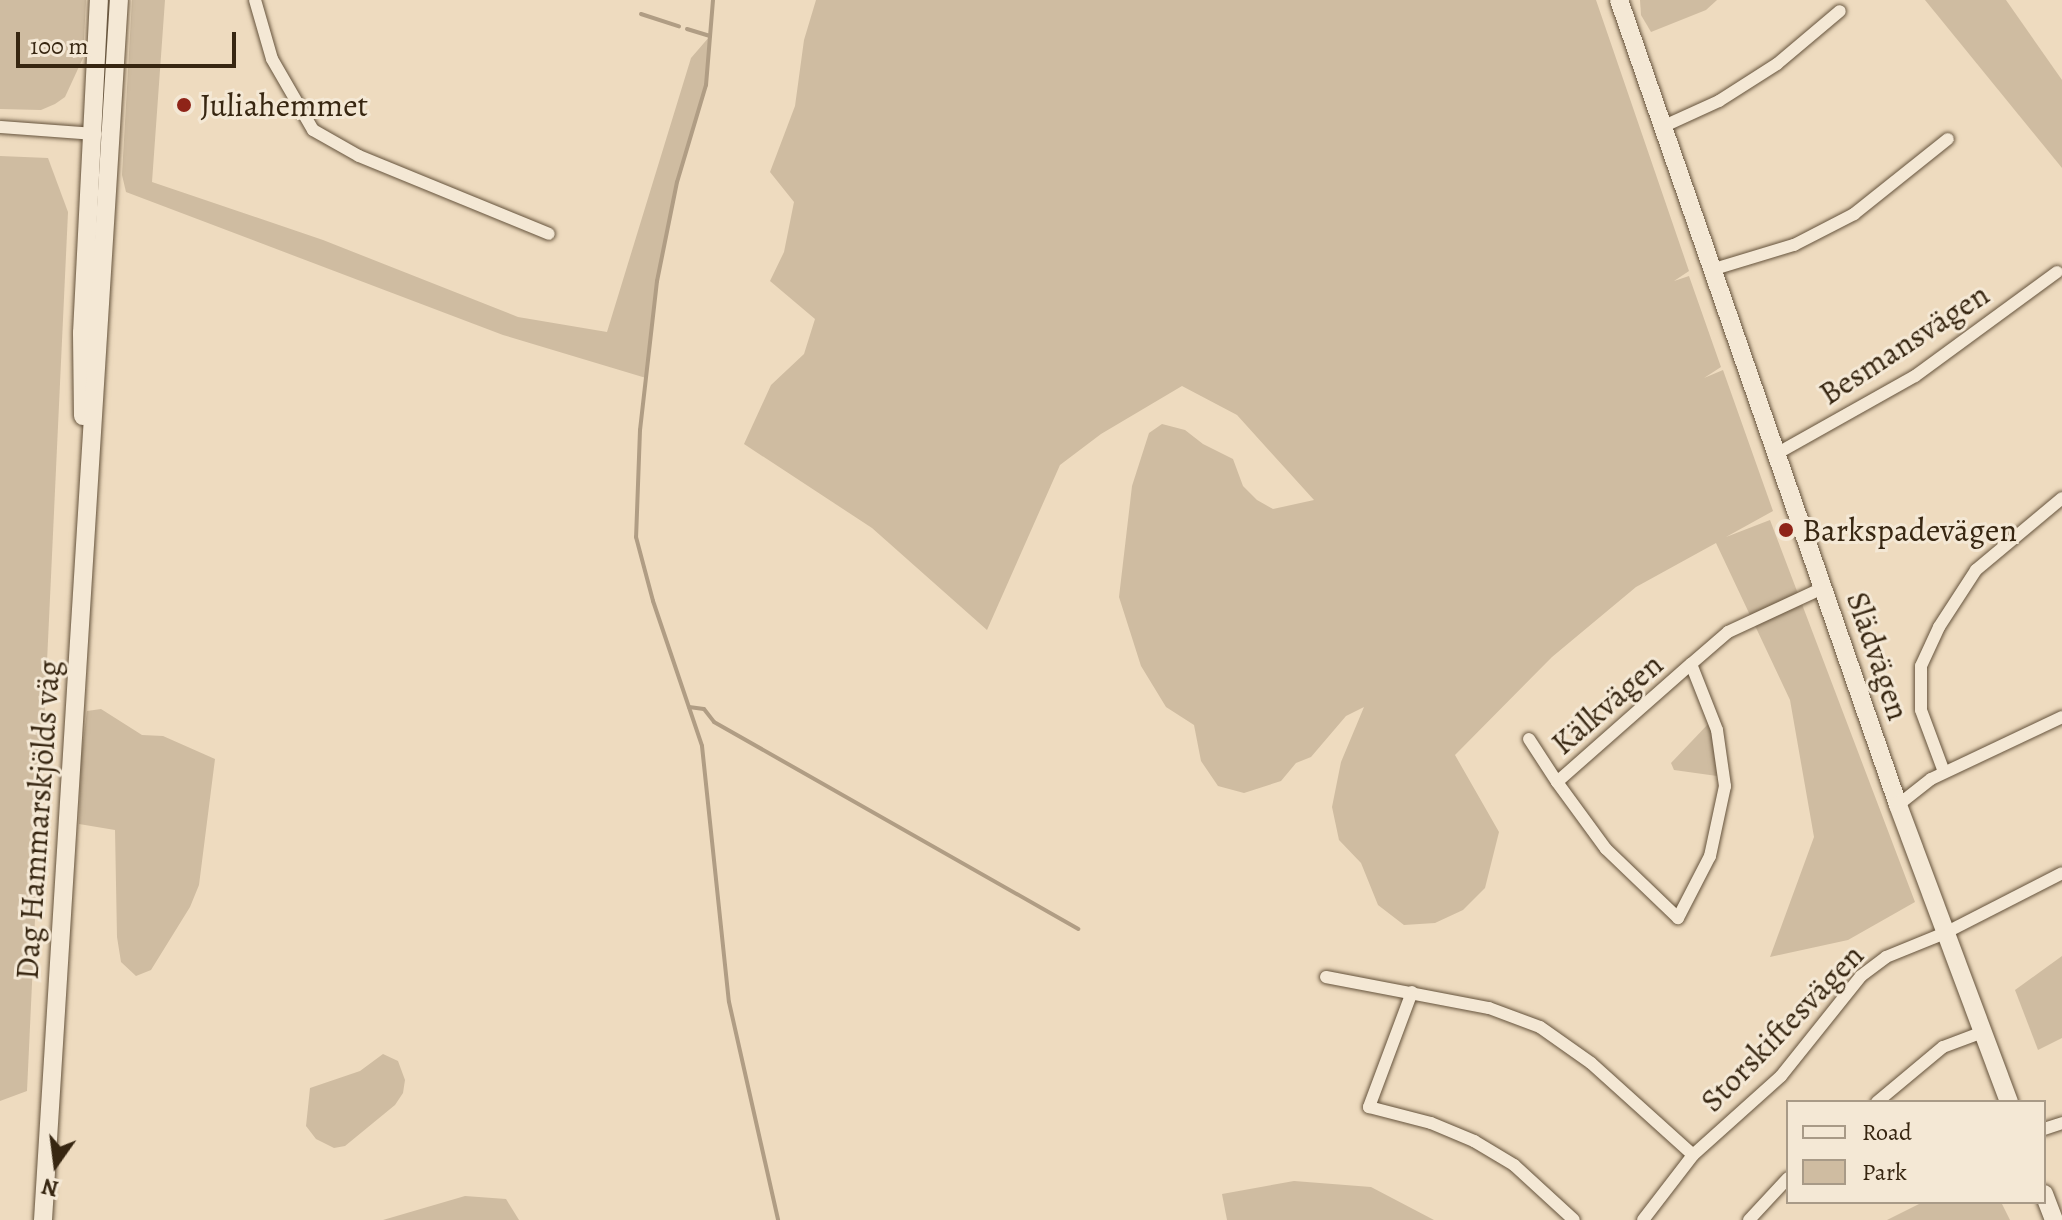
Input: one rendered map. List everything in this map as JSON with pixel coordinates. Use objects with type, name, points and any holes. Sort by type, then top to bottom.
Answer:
[{"type":"main road","name":"Dag Hammarskjölds väg","points":[[87,519],[82,340],[99,0]]},
{"type":"main road","name":"Dag Hammarskjölds väg","points":[[43,1220],[119,0]]},
{"type":"main road","name":"Slädvägen","points":[[1619,0],[1898,805],[2008,1100]]},
{"type":"main road","points":[[2046,1199],[2054,1220]]},
{"type":"street","points":[[255,0],[272,59],[313,130],[359,156],[549,234]]},
{"type":"street","points":[[1662,127],[1719,101],[1777,64],[1840,11]]},
{"type":"street","points":[[0,127],[111,136]]},
{"type":"street","points":[[1711,270],[1794,245],[1854,214],[1948,139]]},
{"type":"street","name":"Besmansvägen","points":[[1776,454],[1915,376],[2057,272]]},
{"type":"street","points":[[1944,772],[1921,710],[1921,666],[1939,627],[1976,570],[2062,498]]},
{"type":"street","name":"Kälkvägen","points":[[1557,782],[1728,632],[1823,588]]},
{"type":"street","name":"Kälkvägen","points":[[1529,739],[1606,849],[1678,918],[1710,856],[1725,786],[1717,730],[1691,664]]},
{"type":"street","points":[[1898,805],[1944,772],[2062,717]]},
{"type":"street","name":"Storskiftesvägen","points":[[1643,1220],[1693,1155],[1781,1076],[1861,976],[1886,957],[1945,933],[2062,873]]},
{"type":"street","points":[[1326,977],[1489,1008],[1540,1027],[1591,1063],[1693,1155]]},
{"type":"street","points":[[1412,992],[1369,1107],[1431,1123],[1474,1141],[1514,1165],[1574,1220]]},
{"type":"street","points":[[1879,1100],[1943,1047],[1983,1032]]},
{"type":"street","points":[[1749,1220],[1786,1180]]},
{"type":"green space","points":[[0,0],[86,0],[83,58],[65,97],[55,104],[41,110],[0,109]]},
{"type":"green space","points":[[132,0],[165,0],[152,182],[323,240],[518,317],[607,332],[691,58],[710,36],[706,85],[677,182],[657,281],[646,378],[503,335],[126,192],[122,175]]},
{"type":"green space","points":[[816,0],[1596,0],[1689,271],[1674,281],[1689,276],[1721,367],[1704,378],[1723,370],[1773,511],[1726,537],[1770,520],[1915,902],[1848,940],[1770,957],[1814,837],[1790,700],[1716,543],[1636,587],[1552,657],[1455,755],[1499,832],[1485,888],[1463,910],[1435,923],[1404,925],[1378,905],[1361,863],[1339,840],[1332,807],[1341,762],[1364,707],[1346,716],[1311,757],[1296,763],[1281,781],[1244,793],[1218,786],[1201,761],[1194,725],[1166,707],[1141,666],[1119,597],[1132,486],[1149,433],[1162,424],[1185,430],[1203,444],[1233,459],[1243,486],[1257,500],[1273,509],[1314,500],[1237,415],[1182,386],[1101,434],[1060,465],[987,630],[872,528],[744,444],[771,385],[804,354],[815,319],[770,281],[784,252],[794,202],[770,172],[795,106],[804,40]]},
{"type":"green space","points":[[1640,0],[1717,0],[1706,10],[1651,32],[1641,15]]},
{"type":"green space","points":[[1925,0],[2006,0],[2062,80],[2062,168]]},
{"type":"green space","points":[[0,156],[48,158],[68,212],[27,1091],[0,1101]]},
{"type":"green space","points":[[101,709],[142,735],[163,736],[215,759],[199,885],[190,907],[151,970],[136,976],[121,962],[117,937],[115,830],[79,824],[81,758],[87,711]]},
{"type":"green space","points":[[1710,722],[1717,776],[1674,770],[1671,763]]},
{"type":"green space","points":[[2062,956],[2062,1038],[2038,1050],[2015,990]]},
{"type":"green space","points":[[383,1054],[398,1061],[405,1080],[403,1093],[395,1105],[345,1146],[334,1148],[316,1139],[306,1126],[310,1088],[360,1071]]},
{"type":"green space","points":[[1294,1181],[1371,1187],[1434,1220],[1227,1220],[1222,1194]]},
{"type":"green space","points":[[465,1196],[506,1199],[519,1220],[383,1220]]},
{"type":"green space","points":[[1919,1204],[2002,1204],[2010,1220],[1887,1220]]},
{"type":"waterway","points":[[713,0],[706,85],[677,182],[657,281],[640,430],[636,537],[653,601],[702,746],[729,1002],[778,1220]]},
{"type":"waterway","points":[[641,14],[679,26]]},
{"type":"waterway","points":[[687,29],[710,36]]},
{"type":"waterway","points":[[689,707],[704,709],[714,722],[1078,929]]},
{"type":"place","name":"Juliahemmet","points":[[184,105]]},
{"type":"place","name":"Barkspadevägen","points":[[1786,530]]}]
